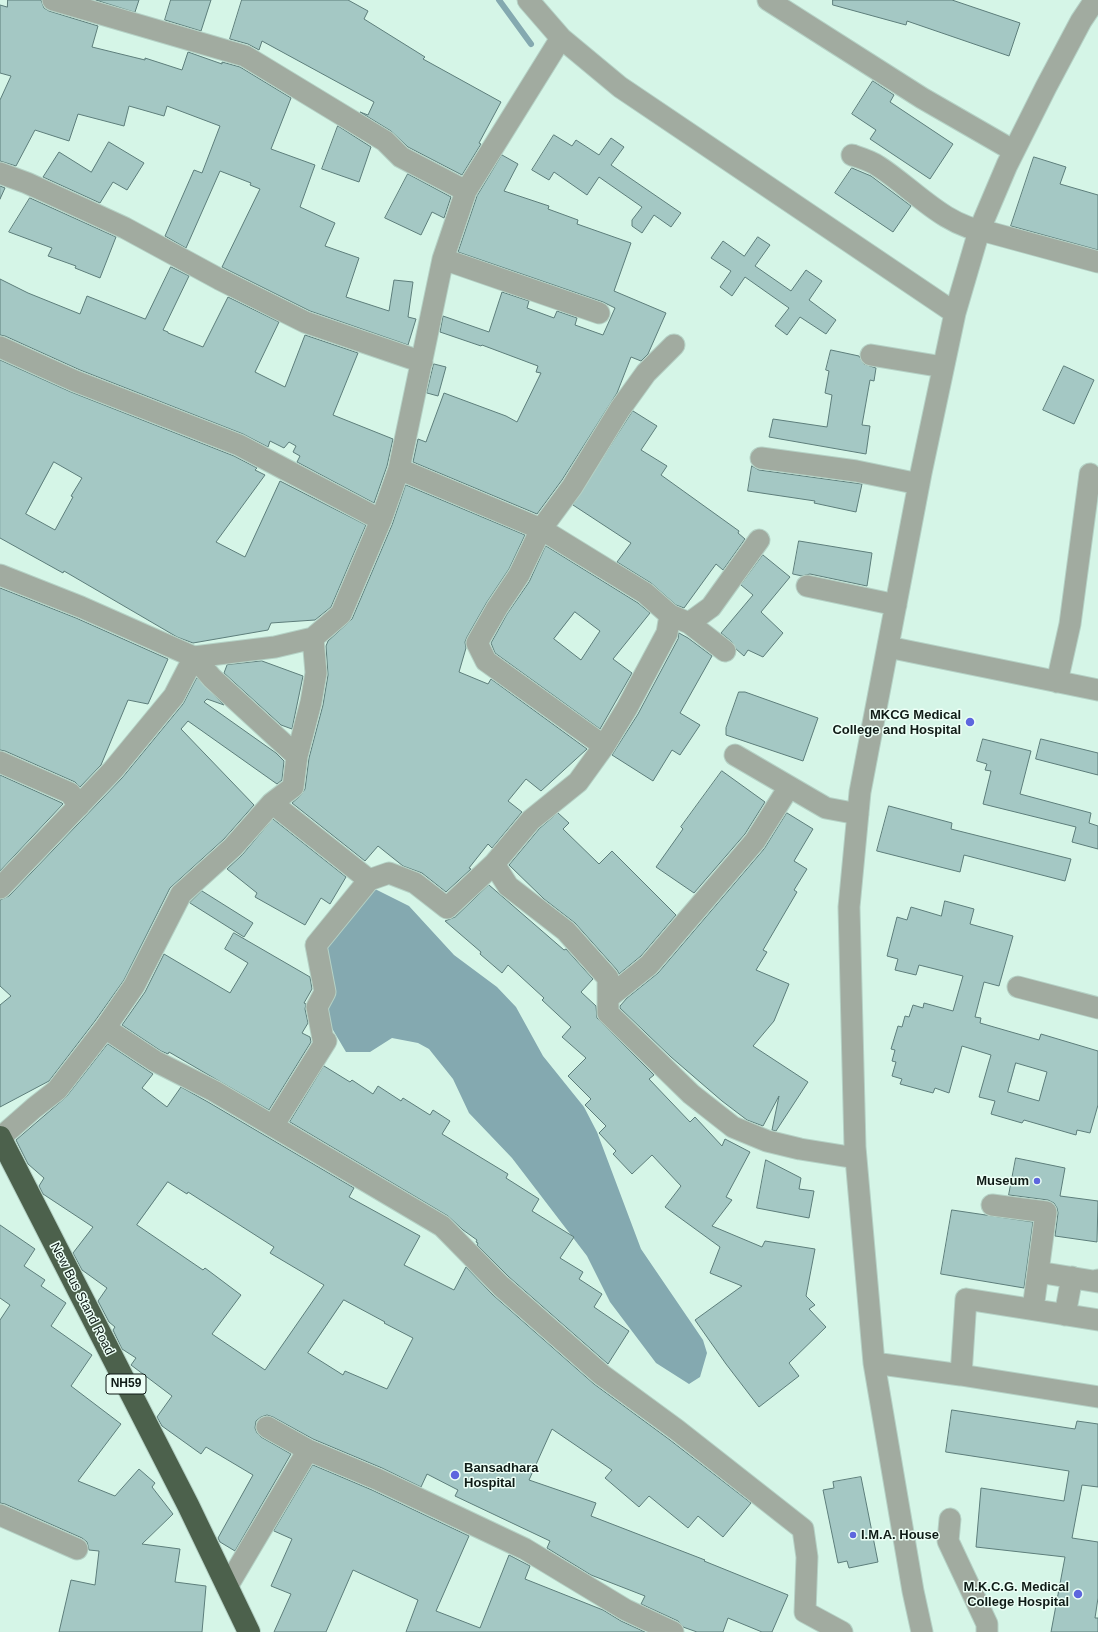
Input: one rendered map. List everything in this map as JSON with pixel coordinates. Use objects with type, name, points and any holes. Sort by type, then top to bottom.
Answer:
[{"type":"highway","name":"New Bus Stand Road","points":[[0,1138],[188,1505],[249,1632]]},
{"type":"street","points":[[53,0],[245,56],[385,141],[401,157],[466,191]]},
{"type":"street","points":[[528,0],[561,38],[620,88],[955,313]]},
{"type":"street","points":[[768,0],[922,98],[1014,151]]},
{"type":"street","points":[[922,1632],[913,1591],[874,1364],[856,1158],[850,907],[860,792],[943,367],[955,313],[979,231],[1014,151],[1081,21],[1095,0]]},
{"type":"street","points":[[194,657],[274,647],[312,638],[341,614],[381,520],[399,469],[443,259],[466,191],[561,38]]},
{"type":"street","points":[[852,155],[877,165],[946,218],[979,231],[988,232],[1098,262]]},
{"type":"street","points":[[0,173],[27,183],[125,228],[219,279],[305,322],[422,362]]},
{"type":"street","points":[[443,259],[599,312]]},
{"type":"street","points":[[604,746],[486,661],[477,643],[519,574],[541,529],[572,487],[620,409],[646,373],[674,345]]},
{"type":"street","points":[[0,347],[75,381],[239,445],[381,520]]},
{"type":"street","points":[[871,355],[943,367]]},
{"type":"street","points":[[760,458],[856,471],[919,484]]},
{"type":"street","points":[[399,469],[541,529],[645,593],[670,615],[690,623],[725,651]]},
{"type":"street","points":[[1057,682],[1070,624],[1090,474]]},
{"type":"street","points":[[690,623],[711,607],[759,540]]},
{"type":"street","points":[[0,575],[81,607],[194,657],[212,678],[297,756]]},
{"type":"street","points":[[807,586],[896,605]]},
{"type":"street","points":[[273,1126],[326,1041],[323,1040],[317,1007],[325,992],[316,945],[369,880],[389,873],[415,883],[447,908],[494,864],[531,820],[578,782],[604,746],[627,708],[667,633],[670,615]]},
{"type":"street","points":[[0,1138],[57,1090],[105,1028],[134,986],[181,894],[233,847],[272,803],[293,787],[297,756],[311,702],[316,673],[312,638]]},
{"type":"street","points":[[888,647],[1098,690]]},
{"type":"street","points":[[0,888],[113,770],[174,696],[194,657]]},
{"type":"street","points":[[735,755],[826,808],[858,814]]},
{"type":"street","points":[[0,762],[70,793],[80,806]]},
{"type":"street","points":[[608,998],[649,965],[755,841],[789,787]]},
{"type":"street","points":[[272,803],[369,880]]},
{"type":"street","points":[[494,864],[508,886],[566,931],[608,978],[608,1013],[691,1094],[733,1127],[767,1141],[800,1149],[856,1158]]},
{"type":"street","points":[[1018,987],[1098,1008]]},
{"type":"street","points":[[105,1028],[155,1062],[214,1091],[442,1226],[500,1286],[602,1375],[677,1430],[802,1529],[807,1557],[805,1612],[842,1632]]},
{"type":"street","points":[[992,1205],[1046,1212],[1033,1310]]},
{"type":"street","points":[[1038,1272],[1098,1282],[1098,1280]]},
{"type":"street","points":[[1065,1315],[1072,1277]]},
{"type":"street","points":[[961,1375],[966,1299],[1098,1320]]},
{"type":"street","points":[[874,1364],[961,1375],[1098,1398]]},
{"type":"street","points":[[267,1427],[308,1450],[377,1480],[525,1549],[626,1610],[673,1632]]},
{"type":"street","points":[[227,1587],[308,1450]]},
{"type":"street","points":[[0,1515],[77,1549]]},
{"type":"street","points":[[950,1519],[948,1541],[987,1624],[987,1632]]},
{"type":"water","points":[[373,888],[409,906],[454,955],[497,987],[516,1007],[543,1056],[584,1107],[597,1132],[641,1249],[703,1340],[707,1353],[700,1377],[689,1384],[656,1363],[610,1302],[587,1256],[512,1158],[469,1113],[453,1079],[429,1049],[418,1043],[392,1038],[370,1052],[346,1052],[323,1013],[323,941]]},
{"type":"building","points":[[8,0],[41,0],[44,8],[49,11],[98,26],[92,47],[145,60],[145,58],[182,70],[188,52],[222,64],[222,62],[240,67],[291,98],[271,149],[315,165],[300,207],[335,223],[325,246],[359,258],[346,297],[389,311],[394,280],[413,282],[408,317],[416,319],[408,345],[310,311],[222,267],[260,189],[250,185],[251,183],[220,171],[186,248],[165,236],[194,170],[202,173],[220,126],[167,106],[164,116],[129,106],[124,126],[78,114],[69,141],[35,130],[16,166],[0,161],[0,100],[11,76],[0,73],[0,5],[7,7]]},
{"type":"building","points":[[96,0],[139,0],[135,12]]},
{"type":"building","points":[[171,0],[211,0],[201,31],[165,20]]},
{"type":"building","points":[[242,0],[348,0],[368,11],[364,19],[425,57],[423,59],[501,102],[479,143],[481,144],[462,175],[408,147],[391,131],[360,112],[368,115],[374,102],[262,41],[259,50],[248,44],[230,39]]},
{"type":"building","points":[[833,0],[952,0],[1020,23],[1009,56],[907,21],[906,25],[833,5]]},
{"type":"building","points":[[873,81],[894,95],[890,102],[953,144],[930,179],[870,139],[876,130],[852,114]]},
{"type":"building","points":[[338,126],[371,147],[359,182],[322,169]]},
{"type":"building","points":[[554,135],[572,146],[576,140],[599,155],[611,138],[624,147],[611,165],[681,213],[671,227],[654,215],[642,233],[632,226],[632,220],[642,207],[599,177],[587,195],[554,172],[549,180],[532,170]]},
{"type":"building","points":[[109,142],[144,163],[127,190],[113,182],[100,203],[43,177],[59,152],[91,172]]},
{"type":"building","points":[[502,155],[518,164],[504,191],[549,206],[548,209],[578,220],[577,224],[631,243],[614,291],[666,313],[648,354],[641,361],[631,357],[617,393],[562,480],[537,514],[413,462],[418,439],[426,442],[444,393],[506,416],[517,422],[541,373],[536,372],[538,366],[482,345],[481,346],[440,332],[443,316],[489,332],[502,292],[529,301],[527,308],[554,318],[557,311],[577,318],[575,325],[603,335],[615,308],[603,302],[458,252],[477,196]]},
{"type":"building","points":[[1034,157],[1066,167],[1060,184],[1098,195],[1098,250],[1011,226]]},
{"type":"building","points":[[852,168],[871,176],[911,206],[893,232],[835,193]]},
{"type":"building","points":[[408,174],[451,197],[444,218],[432,212],[421,235],[385,218]]},
{"type":"building","points":[[0,186],[5,188],[0,199]]},
{"type":"building","points":[[30,198],[116,237],[100,278],[75,268],[76,266],[48,256],[52,248],[9,232]]},
{"type":"building","points":[[758,237],[770,245],[755,266],[791,291],[806,270],[822,281],[809,300],[836,320],[826,334],[800,317],[787,335],[775,326],[789,308],[745,277],[732,296],[720,287],[731,271],[711,258],[723,241],[744,256]]},
{"type":"building","points":[[171,267],[189,276],[163,330],[203,347],[228,297],[279,322],[255,372],[285,387],[305,335],[358,353],[333,415],[393,439],[387,466],[374,503],[297,462],[300,456],[293,452],[296,446],[289,442],[284,448],[270,441],[268,447],[243,434],[80,370],[0,335],[0,279],[28,293],[80,314],[87,296],[145,319]]},
{"type":"building","points":[[831,350],[859,356],[864,364],[876,368],[874,381],[870,380],[862,425],[870,426],[866,454],[769,437],[773,419],[827,427],[832,395],[825,393],[829,371],[826,370]]},
{"type":"building","points":[[0,360],[71,392],[234,456],[257,468],[255,470],[265,475],[216,542],[245,557],[280,481],[366,525],[331,607],[315,620],[271,623],[268,630],[193,643],[177,637],[64,571],[63,573],[0,538]],"holes":[[[54,462],[82,478],[71,496],[73,497],[55,530],[26,514]]]},
{"type":"building","points":[[434,364],[446,367],[438,396],[427,393]]},
{"type":"building","points":[[1064,366],[1094,380],[1074,424],[1043,410]]},
{"type":"building","points":[[633,411],[657,426],[641,450],[667,466],[661,475],[739,531],[738,533],[745,539],[723,570],[716,564],[684,608],[676,605],[651,583],[617,562],[631,543],[573,505]]},
{"type":"building","points":[[752,466],[759,470],[862,484],[856,512],[814,503],[815,501],[748,491]]},
{"type":"building","points":[[406,485],[525,535],[509,569],[487,602],[467,637],[465,642],[466,648],[459,672],[488,684],[491,679],[587,749],[541,791],[526,779],[508,801],[522,812],[492,848],[488,844],[469,868],[471,869],[446,892],[422,873],[403,866],[378,846],[365,861],[292,803],[305,789],[309,758],[323,705],[328,675],[326,646],[328,641],[352,619],[392,525]]},
{"type":"building","points":[[799,541],[872,553],[867,586],[810,574],[802,576],[793,574]]},
{"type":"building","points":[[546,546],[638,603],[650,613],[613,659],[632,673],[600,729],[495,653],[491,643],[507,614],[529,582]],"holes":[[[575,612],[600,631],[581,660],[554,639]]]},
{"type":"building","points":[[763,555],[790,577],[761,612],[783,633],[763,657],[748,650],[744,656],[736,649],[732,642],[721,633],[753,595],[741,585]]},
{"type":"building","points":[[0,588],[76,618],[168,659],[148,704],[128,700],[101,765],[80,787],[75,782],[0,750]]},
{"type":"building","points":[[679,633],[712,656],[680,713],[700,725],[680,755],[672,750],[653,781],[612,755],[638,714],[678,639]]},
{"type":"building","points":[[262,661],[303,676],[292,729],[281,725],[224,673],[227,665]]},
{"type":"building","points":[[197,678],[224,705],[207,699],[204,702],[276,753],[284,761],[282,780],[277,784],[188,721],[181,729],[254,805],[224,839],[170,888],[124,980],[49,1081],[0,1107],[0,1005],[11,996],[0,986],[0,900],[9,896],[122,778],[183,704]]},
{"type":"building","points":[[739,692],[745,692],[818,718],[803,761],[726,735],[726,728]]},
{"type":"building","points":[[983,739],[1031,751],[1020,794],[1091,813],[1089,823],[1098,826],[1098,849],[1072,842],[1076,827],[983,804],[991,771],[985,770],[987,764],[977,761]]},
{"type":"building","points":[[1041,739],[1098,753],[1098,775],[1036,759]]},
{"type":"building","points":[[722,771],[765,802],[745,834],[694,893],[656,867],[683,829],[681,827]]},
{"type":"building","points":[[0,775],[63,804],[0,871]]},
{"type":"building","points":[[889,806],[952,823],[951,829],[1071,859],[1065,881],[964,855],[960,872],[877,851]]},
{"type":"building","points":[[558,813],[569,823],[563,829],[599,864],[612,851],[676,915],[641,956],[619,974],[575,923],[544,899],[509,865],[539,829]]},
{"type":"building","points":[[787,813],[813,829],[794,861],[807,869],[794,890],[797,892],[763,950],[767,952],[756,970],[789,984],[774,1021],[753,1046],[808,1082],[776,1131],[772,1130],[779,1096],[763,1126],[747,1120],[722,1101],[671,1057],[620,1008],[620,1006],[627,998],[658,973],[764,849]]},
{"type":"building","points":[[273,819],[346,877],[330,904],[321,898],[305,925],[255,897],[257,893],[227,869],[242,855]]},
{"type":"building","points":[[489,885],[564,950],[566,949],[593,979],[581,992],[596,1006],[597,1018],[654,1075],[649,1079],[690,1122],[695,1117],[722,1146],[725,1139],[750,1152],[726,1197],[732,1200],[712,1226],[762,1247],[765,1241],[815,1249],[806,1296],[815,1305],[809,1309],[826,1327],[789,1363],[799,1376],[759,1407],[695,1320],[742,1286],[710,1273],[720,1247],[665,1207],[681,1186],[652,1155],[632,1174],[613,1154],[616,1151],[599,1133],[606,1126],[585,1105],[591,1099],[568,1076],[586,1058],[562,1037],[571,1027],[542,1000],[544,998],[508,965],[502,973],[480,954],[481,952],[445,921],[455,917]]},
{"type":"building","points":[[202,891],[253,923],[244,937],[190,903]]},
{"type":"building","points":[[945,901],[974,909],[970,924],[1013,936],[999,986],[984,982],[975,1017],[981,1018],[980,1023],[1039,1040],[1041,1034],[1098,1051],[1098,1105],[1090,1133],[1077,1130],[1076,1135],[1024,1120],[1022,1123],[991,1114],[995,1101],[979,1097],[991,1055],[962,1046],[949,1093],[935,1088],[933,1093],[900,1084],[902,1079],[892,1076],[896,1062],[892,1061],[895,1050],[891,1049],[898,1026],[902,1027],[905,1016],[909,1017],[913,1005],[923,1008],[924,1003],[953,1011],[963,976],[919,965],[916,975],[895,970],[898,959],[887,956],[897,917],[907,920],[911,907],[941,916]],"holes":[[[1016,1063],[1047,1072],[1039,1101],[1008,1092]]]},
{"type":"building","points":[[234,933],[310,977],[312,989],[304,1003],[306,1004],[305,1009],[308,1023],[302,1033],[310,1037],[311,1042],[269,1110],[169,1052],[168,1054],[161,1051],[122,1025],[145,992],[164,954],[230,993],[248,963],[225,949]]},
{"type":"building","points":[[108,1044],[153,1074],[142,1088],[167,1107],[181,1087],[354,1188],[349,1197],[420,1236],[404,1265],[454,1290],[466,1267],[493,1295],[594,1384],[670,1440],[751,1503],[723,1537],[698,1516],[688,1528],[649,1496],[639,1507],[605,1478],[612,1470],[552,1429],[529,1480],[596,1503],[591,1516],[705,1560],[704,1561],[788,1595],[772,1632],[762,1632],[728,1618],[723,1632],[697,1632],[683,1627],[678,1621],[641,1604],[645,1596],[591,1575],[547,1548],[550,1541],[455,1496],[458,1490],[427,1474],[421,1487],[382,1468],[313,1439],[267,1415],[256,1421],[255,1428],[257,1433],[261,1437],[291,1454],[235,1551],[220,1542],[218,1538],[253,1475],[206,1447],[201,1454],[162,1426],[157,1417],[172,1396],[131,1365],[136,1358],[122,1349],[113,1330],[115,1327],[109,1322],[98,1301],[107,1288],[82,1270],[73,1253],[93,1227],[43,1194],[39,1186],[44,1178],[28,1164],[16,1140],[66,1097]],"holes":[[[168,1182],[187,1194],[188,1192],[274,1247],[270,1253],[324,1285],[265,1370],[212,1334],[241,1295],[205,1268],[203,1270],[137,1225]],[[344,1300],[413,1338],[387,1389],[345,1371],[343,1375],[308,1353]]]},
{"type":"building","points":[[324,1066],[350,1082],[352,1080],[373,1094],[378,1086],[401,1101],[403,1098],[430,1115],[433,1110],[450,1121],[442,1134],[508,1174],[506,1178],[539,1199],[532,1211],[574,1237],[560,1258],[583,1272],[579,1279],[602,1294],[594,1307],[629,1331],[608,1364],[509,1277],[477,1245],[477,1240],[463,1230],[448,1216],[290,1122]]},
{"type":"building","points":[[1016,1158],[1065,1168],[1060,1196],[1098,1201],[1097,1242],[1055,1236],[1058,1213],[1054,1203],[1048,1200],[1009,1195]]},
{"type":"building","points":[[766,1160],[801,1178],[799,1189],[814,1191],[809,1218],[757,1208]]},
{"type":"building","points":[[952,1210],[1033,1222],[1024,1288],[941,1274]]},
{"type":"building","points":[[0,1225],[35,1249],[24,1266],[45,1280],[41,1286],[66,1303],[51,1326],[92,1355],[71,1386],[121,1424],[78,1481],[115,1496],[139,1469],[155,1483],[152,1487],[173,1514],[142,1544],[180,1549],[175,1582],[206,1586],[202,1632],[59,1632],[71,1580],[95,1585],[99,1551],[89,1550],[87,1542],[82,1538],[0,1503],[0,1320],[10,1305],[0,1298]]},
{"type":"building","points":[[952,1410],[1075,1429],[1077,1421],[1098,1424],[1098,1487],[1082,1485],[1072,1538],[1098,1542],[1098,1598],[1095,1618],[1098,1618],[1098,1632],[1051,1632],[1065,1557],[976,1547],[981,1488],[1064,1501],[1069,1471],[946,1452]]},
{"type":"building","points":[[313,1465],[372,1490],[469,1536],[436,1611],[480,1628],[509,1555],[530,1566],[525,1579],[603,1610],[621,1621],[645,1632],[406,1632],[418,1600],[353,1570],[326,1632],[274,1632],[291,1594],[271,1586],[292,1539],[274,1531]]},
{"type":"building","name":"I.M.A. House","points":[[861,1477],[878,1562],[849,1568],[847,1561],[838,1563],[823,1490],[834,1488],[833,1482]]},
{"type":"waterway","points":[[499,0],[531,44]]},
{"type":"place","name":"MKCG Medical College and Hospital","points":[[970,722]]},
{"type":"place","name":"Museum","points":[[1037,1181]]},
{"type":"place","name":"Bansadhara Hospital","points":[[455,1475]]},
{"type":"place","name":"I.M.A. House","points":[[853,1535]]},
{"type":"place","name":"M.K.C.G. Medical College Hospital","points":[[1078,1594]]}]
